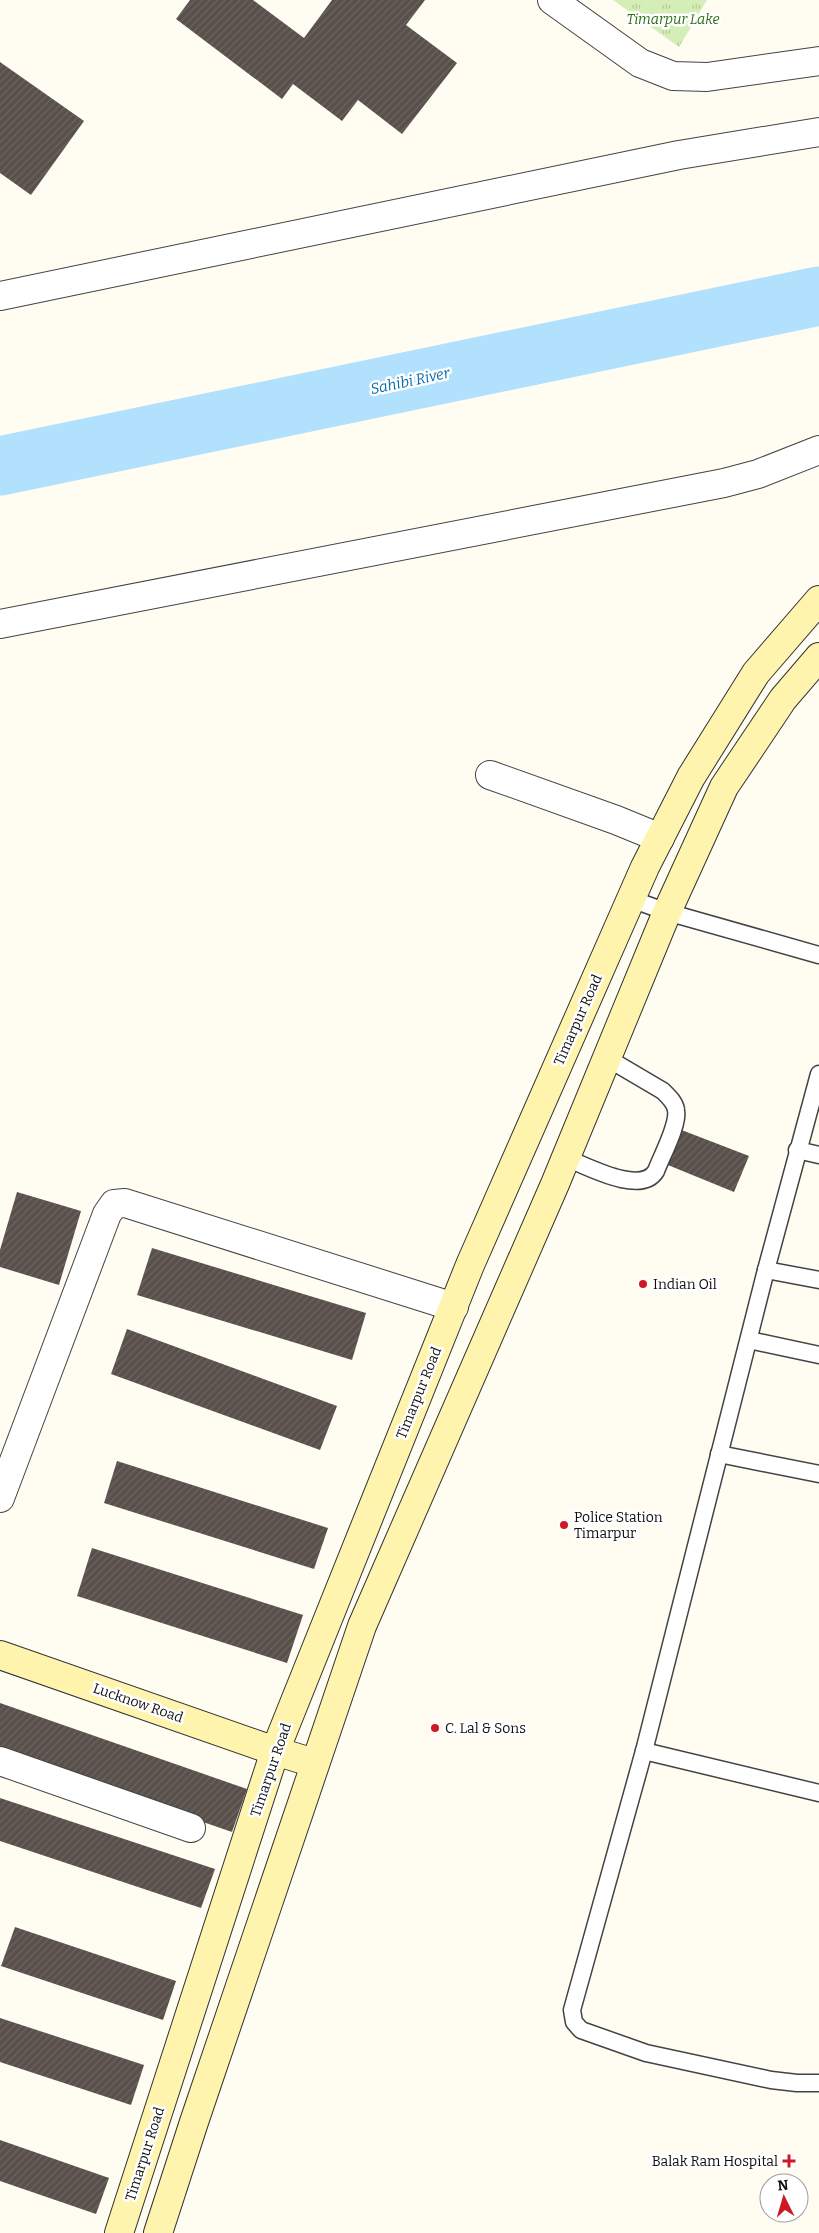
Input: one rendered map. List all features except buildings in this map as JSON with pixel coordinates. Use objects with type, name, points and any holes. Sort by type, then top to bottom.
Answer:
[{"type":"street","points":[[552,0],[640,63],[673,76],[707,77],[819,61]]},
{"type":"street","points":[[0,296],[680,155],[819,132]]},
{"type":"street","points":[[0,624],[724,483],[758,474],[819,450]]},
{"type":"street","name":"Timarpur Road","points":[[119,2233],[275,1751],[454,1307],[631,899],[660,838],[692,777],[756,673],[819,600]]},
{"type":"street","points":[[158,2233],[314,1763],[362,1626],[566,1158],[667,912],[724,787],[783,699],[819,657]]},
{"type":"street","points":[[490,775],[616,820],[660,838]]},
{"type":"street","points":[[0,1498],[107,1214],[114,1204],[125,1203],[454,1307]]},
{"type":"street","name":"Lucknow Road","points":[[0,1655],[314,1763]]},
{"type":"street","points":[[0,1761],[191,1828]]},
{"type":"lane","points":[[631,899],[667,912],[819,956]]},
{"type":"lane","points":[[566,1158],[638,1183],[652,1178],[656,1171],[677,1119],[676,1108],[663,1091],[607,1058]]},
{"type":"lane","points":[[819,1074],[766,1270],[644,1751],[572,2010],[574,2022],[581,2030],[646,2053],[771,2080],[797,2084],[819,2083]]},
{"type":"lane","points":[[798,1150],[819,1154]]},
{"type":"lane","points":[[766,1270],[819,1280]]},
{"type":"lane","points":[[749,1340],[819,1355]]},
{"type":"lane","points":[[719,1454],[819,1474]]},
{"type":"lane","points":[[644,1751],[819,1793]]},
{"type":"green space","name":"Timarpur Lake","points":[[613,0],[707,0],[679,47]]},
{"type":"waterway","name":"Sahibi River","points":[[0,466],[819,296]]},
{"type":"place","name":"Indian Oil","points":[[643,1284]]},
{"type":"place","name":"Police Station Timarpur","points":[[564,1525]]},
{"type":"place","name":"C. Lal & Sons","points":[[435,1728]]},
{"type":"place","name":"Balak Ram Hospital","points":[[789,2161]]}]
